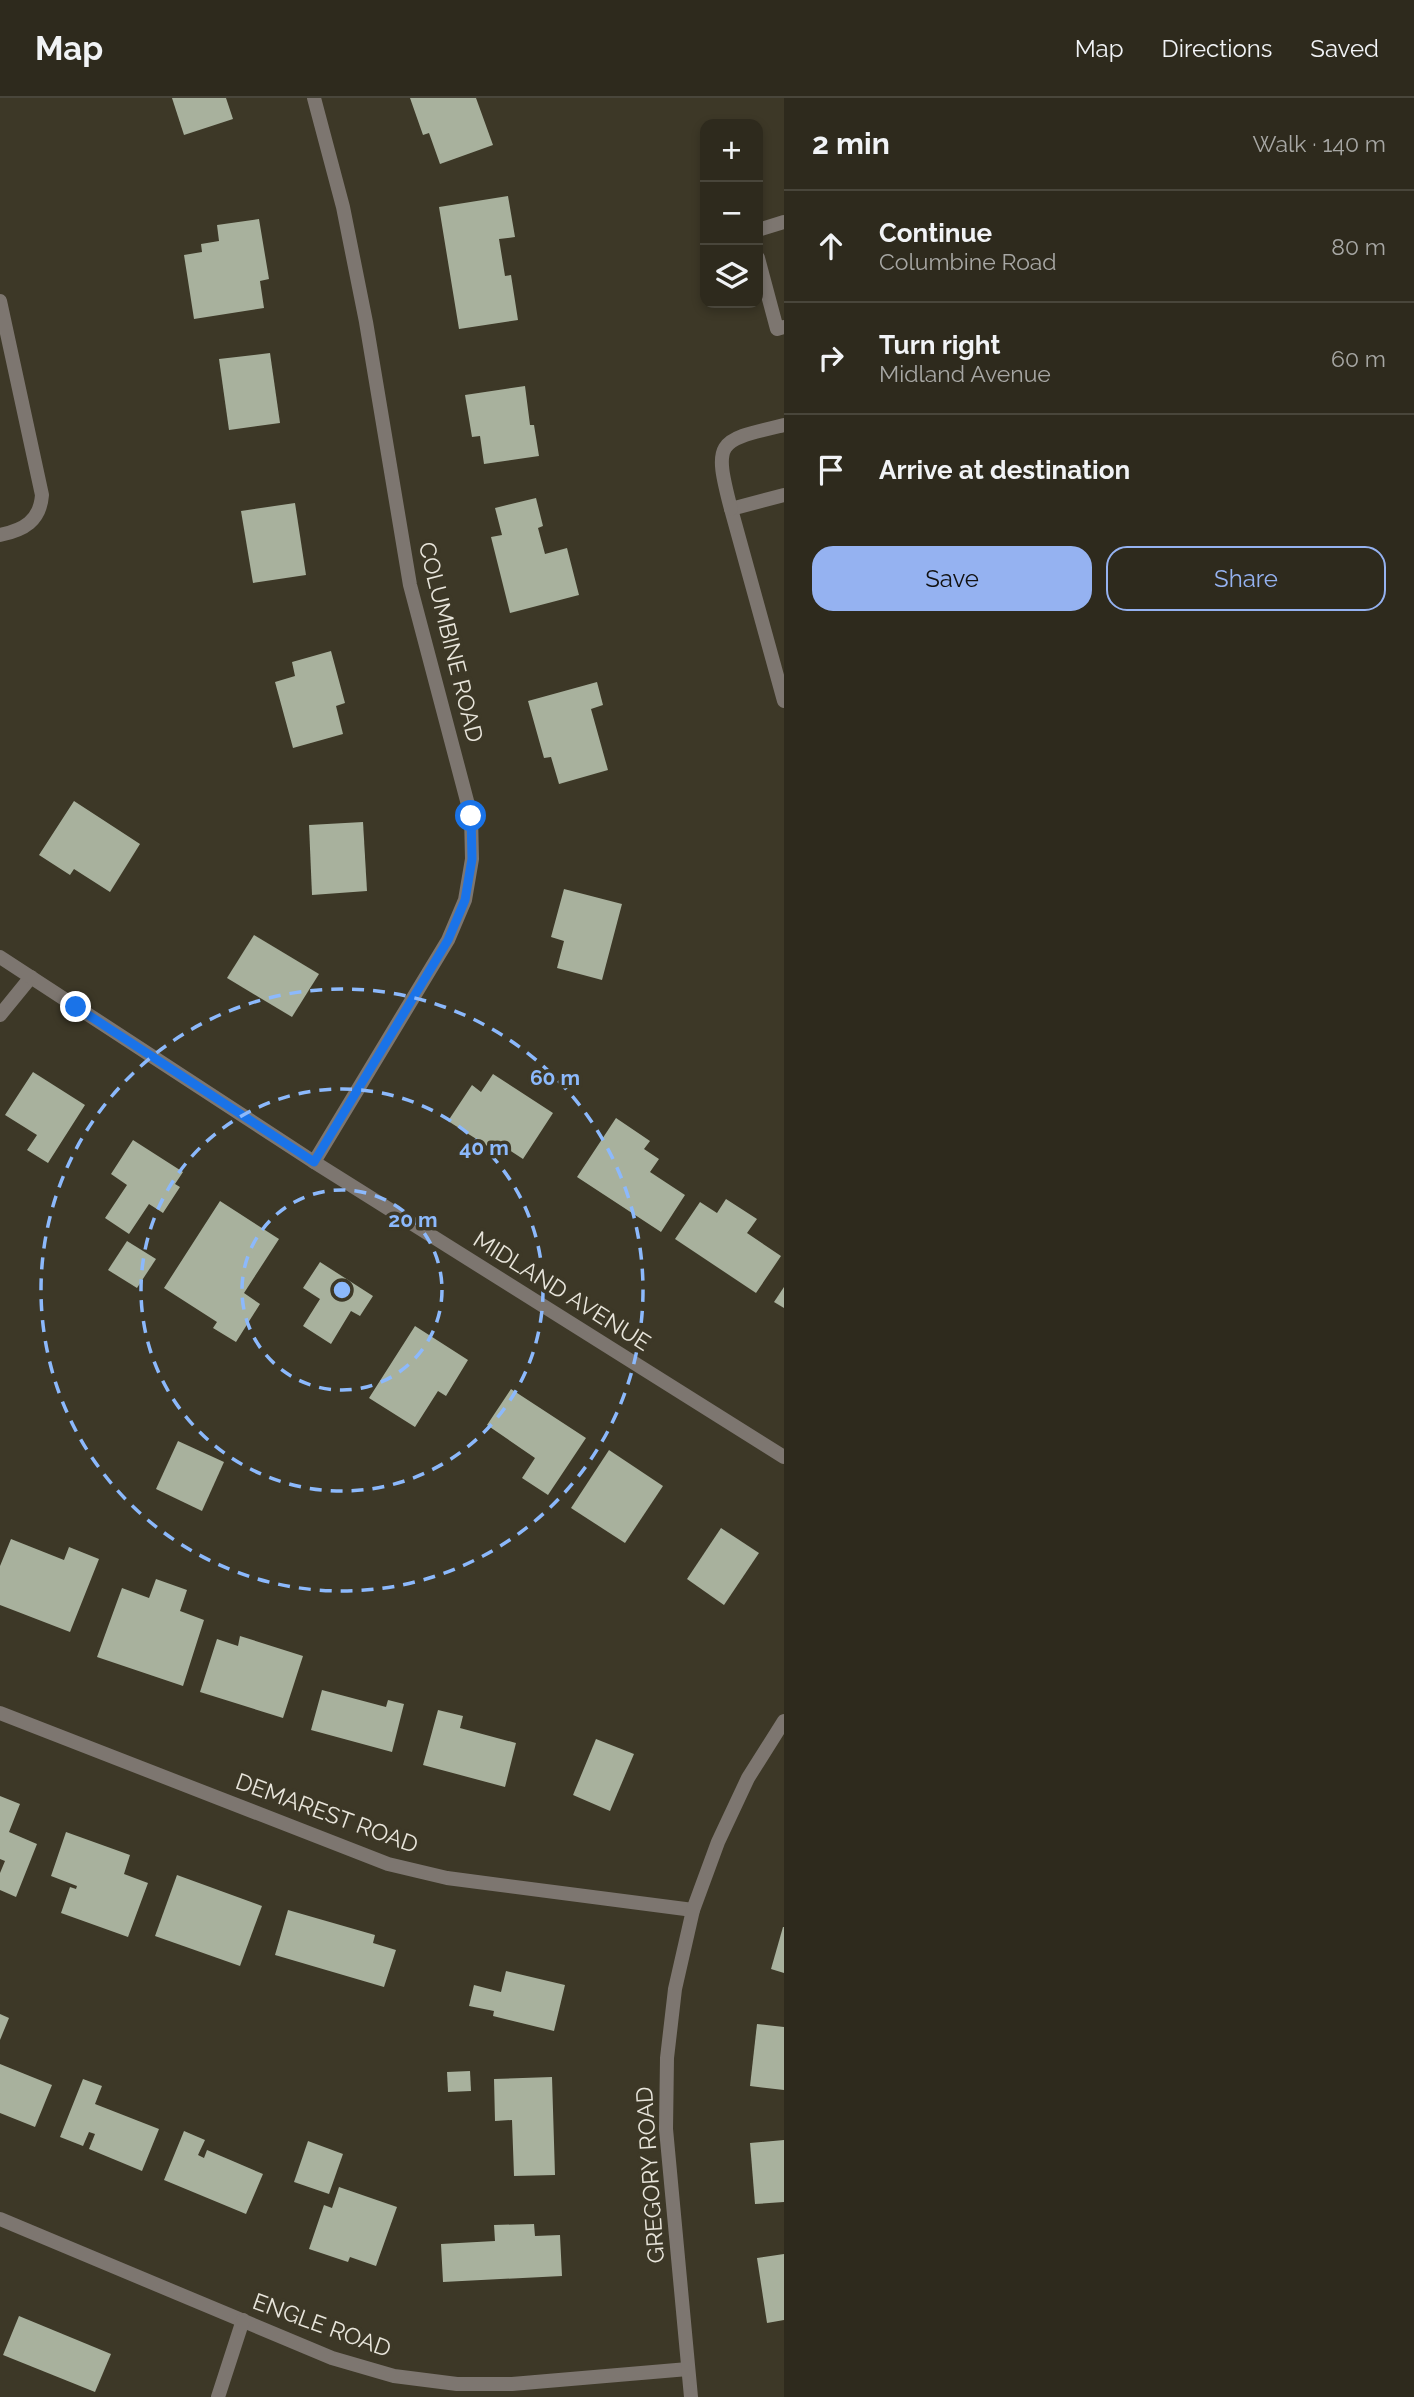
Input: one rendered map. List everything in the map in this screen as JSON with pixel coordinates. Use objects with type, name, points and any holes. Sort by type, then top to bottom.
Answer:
[{"type":"street","name":"COLUMBINE ROAD","points":[[313,98],[351,245],[410,585],[471,816],[472,859],[465,900],[448,940],[314,1162]]},
{"type":"street","points":[[763,228],[784,222]]},
{"type":"street","points":[[763,277],[777,329],[784,327]]},
{"type":"street","points":[[0,301],[42,495],[41,504],[32,522],[25,528],[0,535]]},
{"type":"street","points":[[784,425],[745,434],[727,444],[721,470],[784,701]]},
{"type":"street","points":[[731,509],[784,495]]},
{"type":"street","name":"MIDLAND AVENUE","points":[[0,957],[314,1162],[784,1457]]},
{"type":"street","points":[[0,1015],[31,977]]},
{"type":"street","name":"DEMAREST ROAD","points":[[0,1713],[388,1864],[447,1878],[693,1910]]},
{"type":"street","name":"GREGORY ROAD","points":[[691,2397],[666,2129],[667,2059],[675,1989],[693,1910],[718,1842],[748,1778],[784,1721]]},
{"type":"street","name":"ENGLE ROAD","points":[[0,2219],[332,2358],[394,2376],[457,2384],[512,2384],[688,2369]]},
{"type":"street","points":[[218,2397],[243,2320]]},
{"type":"building","points":[[172,98],[226,98],[233,119],[184,135]]},
{"type":"building","points":[[410,98],[476,98],[493,145],[440,164],[429,133],[423,135]]},
{"type":"building","points":[[508,196],[515,237],[499,239],[505,276],[511,275],[518,320],[459,329],[439,207]]},
{"type":"building","points":[[259,219],[269,279],[260,281],[264,308],[194,319],[184,255],[202,252],[201,244],[219,241],[217,225]]},
{"type":"building","points":[[270,353],[280,423],[229,430],[219,359]]},
{"type":"building","points":[[525,386],[530,425],[534,425],[539,456],[484,464],[480,436],[472,437],[465,395]]},
{"type":"building","points":[[536,498],[543,526],[538,528],[545,554],[567,548],[579,595],[510,613],[491,537],[502,535],[495,508]]},
{"type":"building","points":[[295,503],[306,575],[253,583],[241,511]]},
{"type":"building","points":[[331,651],[345,703],[336,706],[343,734],[293,748],[275,682],[295,676],[292,662]]},
{"type":"building","points":[[597,682],[603,705],[591,709],[608,770],[559,784],[551,757],[544,758],[528,701]]},
{"type":"building","points":[[74,801],[140,844],[110,892],[74,869],[70,875],[39,855]]},
{"type":"building","points":[[363,822],[367,891],[312,895],[309,825]]},
{"type":"building","points":[[564,889],[622,904],[602,980],[557,968],[564,941],[551,937]]},
{"type":"building","points":[[254,935],[319,974],[292,1017],[227,978]]},
{"type":"building","points":[[33,1072],[85,1105],[48,1163],[27,1150],[37,1135],[5,1115]]},
{"type":"building","points":[[493,1074],[553,1113],[523,1159],[497,1142],[492,1149],[448,1121],[472,1085],[481,1092]]},
{"type":"building","points":[[616,1118],[650,1141],[644,1149],[659,1159],[650,1172],[685,1195],[661,1232],[577,1177]]},
{"type":"building","points":[[133,1140],[183,1172],[175,1184],[180,1187],[163,1213],[149,1204],[129,1234],[105,1218],[127,1185],[111,1174]]},
{"type":"building","points":[[726,1199],[757,1219],[747,1233],[781,1256],[756,1293],[675,1239],[700,1202],[717,1213]]},
{"type":"building","points":[[220,1201],[279,1239],[244,1293],[260,1304],[236,1342],[213,1328],[217,1322],[164,1288]]},
{"type":"building","points":[[127,1241],[156,1259],[137,1288],[108,1270]]},
{"type":"building","points":[[320,1262],[373,1296],[360,1316],[351,1311],[331,1344],[303,1326],[320,1299],[303,1288]]},
{"type":"building","points":[[784,1287],[784,1308],[774,1302]]},
{"type":"building","points":[[415,1326],[468,1360],[446,1396],[438,1391],[415,1427],[369,1398]]},
{"type":"building","points":[[511,1389],[586,1438],[548,1495],[522,1478],[535,1458],[487,1425]]},
{"type":"building","points":[[178,1441],[224,1462],[202,1511],[156,1489]]},
{"type":"building","points":[[609,1450],[663,1486],[625,1543],[571,1508]]},
{"type":"building","points":[[721,1528],[759,1553],[724,1605],[687,1579]]},
{"type":"building","points":[[11,1539],[64,1560],[69,1547],[99,1559],[70,1632],[0,1605],[0,1566]]},
{"type":"building","points":[[156,1579],[187,1590],[180,1611],[204,1620],[183,1686],[97,1657],[122,1588],[149,1598]]},
{"type":"building","points":[[240,1636],[303,1656],[283,1718],[200,1692],[217,1639],[238,1646]]},
{"type":"building","points":[[322,1690],[386,1707],[388,1700],[404,1704],[392,1752],[311,1730]]},
{"type":"building","points":[[438,1710],[463,1716],[460,1728],[516,1743],[505,1787],[423,1765]]},
{"type":"building","points":[[596,1739],[634,1754],[610,1811],[573,1795]]},
{"type":"building","points":[[0,1796],[20,1804],[9,1832],[37,1844],[16,1897],[0,1890],[0,1873],[5,1861],[0,1859]]},
{"type":"building","points":[[66,1832],[130,1855],[124,1874],[148,1883],[128,1937],[61,1913],[70,1887],[76,1889],[77,1886],[51,1876]]},
{"type":"building","points":[[177,1875],[262,1906],[240,1966],[155,1936]]},
{"type":"building","points":[[288,1910],[375,1935],[373,1943],[396,1950],[384,1987],[275,1955]]},
{"type":"building","points":[[784,1927],[784,1973],[771,1969]]},
{"type":"building","points":[[506,1971],[565,1985],[554,2031],[493,2016],[494,2011],[469,2006],[474,1985],[501,1992]]},
{"type":"building","points":[[0,2014],[9,2018],[0,2040]]},
{"type":"building","points":[[757,2024],[784,2027],[784,2090],[750,2086]]},
{"type":"building","points":[[0,2064],[52,2085],[35,2127],[0,2113]]},
{"type":"building","points":[[470,2071],[471,2091],[448,2092],[447,2072]]},
{"type":"building","points":[[552,2077],[555,2175],[514,2176],[512,2120],[495,2121],[494,2079]]},
{"type":"building","points":[[83,2079],[102,2086],[95,2104],[159,2129],[142,2171],[89,2149],[95,2134],[89,2132],[83,2146],[60,2137]]},
{"type":"building","points":[[184,2131],[205,2140],[198,2155],[204,2158],[207,2150],[263,2174],[246,2214],[164,2180]]},
{"type":"building","points":[[784,2140],[784,2202],[755,2204],[750,2143]]},
{"type":"building","points":[[308,2141],[343,2154],[329,2194],[294,2182]]},
{"type":"building","points":[[339,2187],[397,2207],[376,2266],[350,2257],[348,2262],[309,2249],[324,2205],[332,2208]]},
{"type":"building","points":[[534,2224],[535,2236],[560,2235],[562,2276],[443,2282],[441,2244],[495,2241],[494,2225]]},
{"type":"building","points":[[784,2254],[784,2320],[767,2323],[757,2258]]},
{"type":"building","points":[[19,2316],[111,2354],[95,2392],[3,2355]]},
{"type":"route","points":[[76,1007],[314,1162],[448,940],[465,900],[472,859],[471,816]]}]
